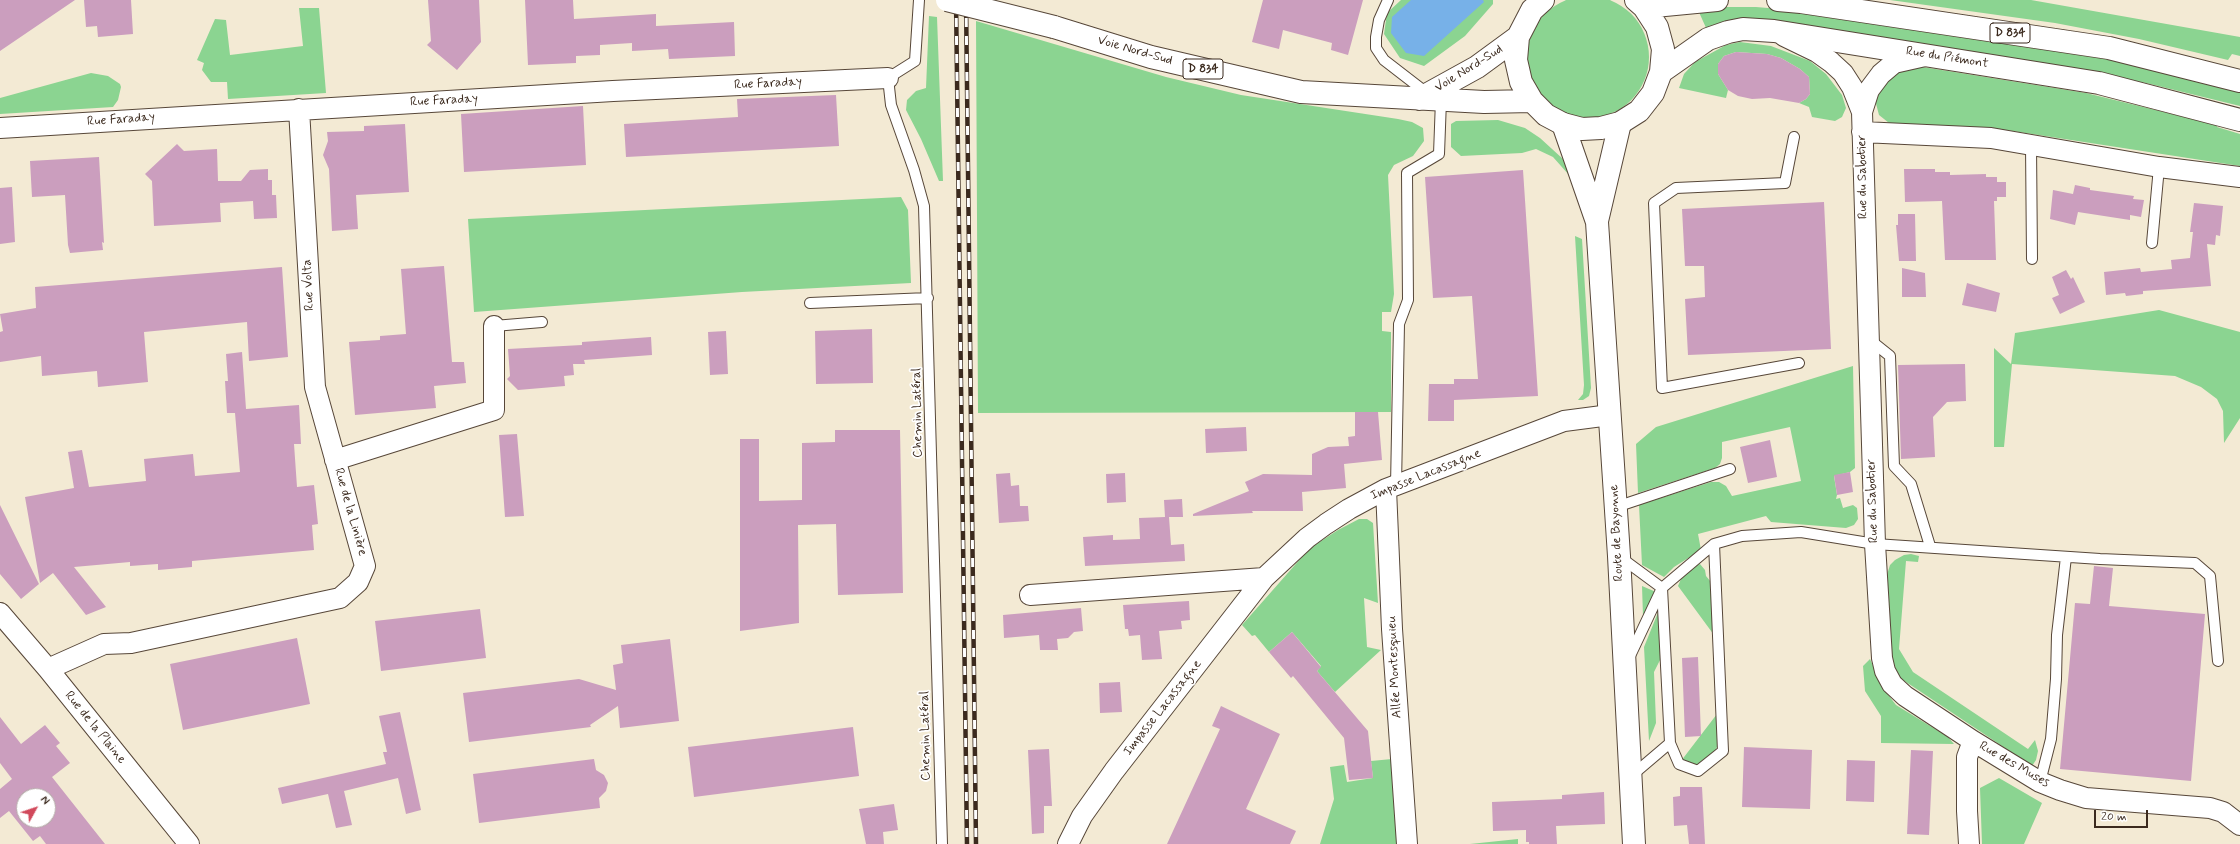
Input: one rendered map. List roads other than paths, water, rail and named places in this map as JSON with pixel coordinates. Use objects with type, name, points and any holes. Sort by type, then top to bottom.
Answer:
[{"type":"main road","name":"Voie Nord-Sud","points":[[947,0],[1054,27],[1151,57],[1301,92],[1532,101]]},
{"type":"main road","points":[[1543,0],[1532,10],[1518,37],[1516,60],[1521,82],[1532,101],[1546,115],[1563,124],[1582,129],[1601,128],[1620,123],[1639,110],[1653,93],[1661,72],[1663,49],[1657,26],[1640,3]]},
{"type":"main road","points":[[1640,3],[1717,0]]},
{"type":"main road","name":"D 834","points":[[1778,0],[1801,2],[2109,48],[2240,82]]},
{"type":"main road","name":"Rue du Piémont","points":[[1661,72],[1708,39],[1743,29],[1774,31],[2099,83],[2240,120]]},
{"type":"main road","name":"Voie Nord-Sud","points":[[1430,97],[1477,67],[1518,37]]},
{"type":"main road","name":"Route de Bayonne","points":[[1597,222],[1620,123]]},
{"type":"main road","name":"Route de Bayonne","points":[[1563,124],[1597,222],[1619,556],[1634,844]]},
{"type":"street","name":"Rue du Sabotier","points":[[1774,31],[1817,52],[1843,73],[1852,87],[1862,122]]},
{"type":"street","name":"Rue du Sabotier","points":[[1929,55],[1894,63],[1881,74],[1869,90],[1862,122],[1875,544],[1882,658],[1885,671],[1892,684],[1905,696],[1973,741]]},
{"type":"street","name":"Rue Faraday","points":[[0,128],[620,90],[888,78]]},
{"type":"street","name":"Rue Volta","points":[[299,109],[315,387],[335,460]]},
{"type":"street","points":[[1862,122],[1991,138],[2159,167],[2240,177]]},
{"type":"street","name":"Rue de la Linière","points":[[48,669],[104,644],[131,643],[340,598],[358,582],[365,566],[335,460],[494,410],[494,326]]},
{"type":"street","name":"Impasse Lacassagne","points":[[1068,844],[1082,816],[1114,772],[1264,578],[1307,538],[1350,508],[1391,488],[1564,421],[1610,415]]},
{"type":"street","name":"Allée Montesquieu","points":[[1391,488],[1392,629],[1407,844]]},
{"type":"street","points":[[1030,595],[1264,578]]},
{"type":"street","name":"Rue de la Plaine","points":[[0,613],[48,669],[189,844]]},
{"type":"street","points":[[1969,844],[1967,811],[1967,757],[1973,741]]},
{"type":"street","name":"Rue des Muses","points":[[1973,741],[2040,782],[2086,798],[2210,808],[2223,812],[2240,825]]},
{"type":"lane","points":[[888,78],[915,61],[919,0]]},
{"type":"lane","points":[[1388,0],[1379,20],[1376,48],[1384,60],[1430,97],[1438,154],[1407,173],[1408,300],[1399,324],[1391,488]]},
{"type":"lane","name":"Chemin Latéral","points":[[888,78],[891,105],[914,170],[924,206],[928,298],[942,844]]},
{"type":"lane","points":[[1794,137],[1785,182],[1676,188],[1654,203],[1662,388],[1799,363]]},
{"type":"lane","points":[[2030,145],[2032,259]]},
{"type":"lane","points":[[2152,243],[2159,167]]},
{"type":"lane","points":[[810,302],[928,298]]},
{"type":"lane","name":"Rue de la Linière","points":[[494,326],[542,322]]},
{"type":"lane","points":[[1868,338],[1890,356],[1894,466],[1911,484],[1930,546]]},
{"type":"lane","points":[[1616,507],[1730,469]]},
{"type":"lane","points":[[1625,667],[1662,588],[1714,544],[1742,536],[1801,532],[1875,544],[1930,546],[2066,557],[2195,563],[2210,576],[2218,661]]},
{"type":"lane","points":[[1662,588],[1670,743],[1679,764],[1698,771],[1722,751],[1714,544]]},
{"type":"lane","points":[[1619,556],[1662,588]]},
{"type":"lane","points":[[2040,782],[2051,739],[2056,679],[2057,635],[2066,557]]},
{"type":"lane","points":[[1630,777],[1670,743]]},
{"type":"water","points":[[1411,0],[1483,0],[1484,2],[1424,56],[1406,53],[1391,33],[1392,17]]},
{"type":"railway","points":[[956,0],[967,844]]},
{"type":"railway","points":[[966,0],[976,844]]}]
